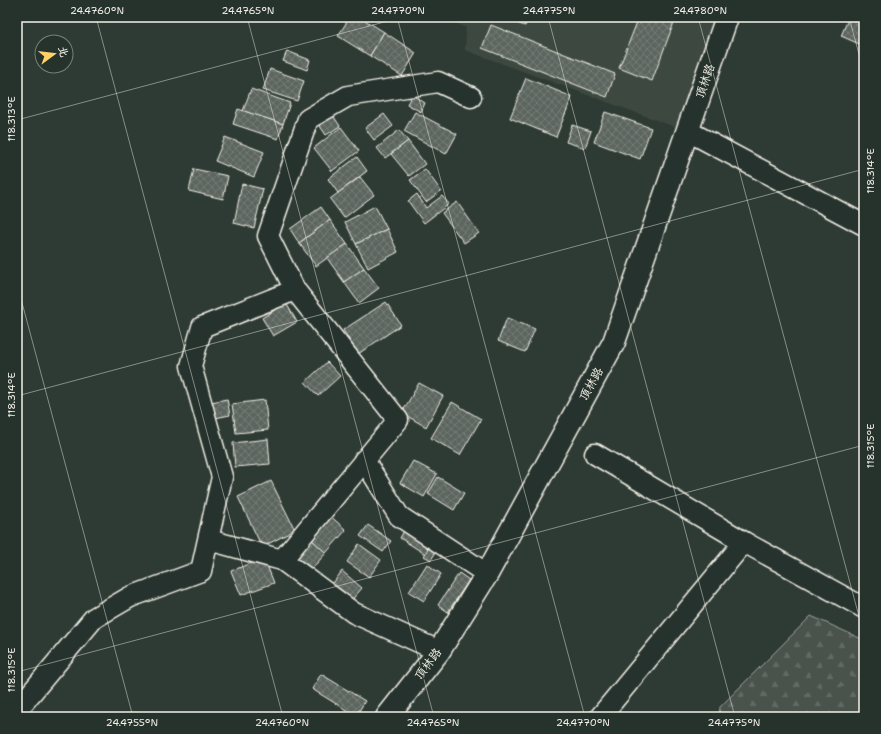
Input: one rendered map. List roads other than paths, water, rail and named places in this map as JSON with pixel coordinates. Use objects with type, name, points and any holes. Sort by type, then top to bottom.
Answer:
[{"type":"main road","name":"頂林路","points":[[387,717],[439,651],[487,574],[614,342],[727,17]]},
{"type":"street","points":[[282,560],[398,420],[295,290],[268,236],[308,119],[348,96],[438,82],[471,97]]},
{"type":"street","points":[[688,131],[864,225]]},
{"type":"street","points":[[17,710],[94,618],[130,597],[201,571],[222,477],[191,366],[202,327],[295,290]]},
{"type":"street","points":[[595,454],[744,542],[864,608]]},
{"type":"street","points":[[364,460],[399,516],[487,574]]},
{"type":"street","points":[[209,540],[282,560],[354,613],[439,651]]},
{"type":"street","points":[[600,717],[744,542]]}]
